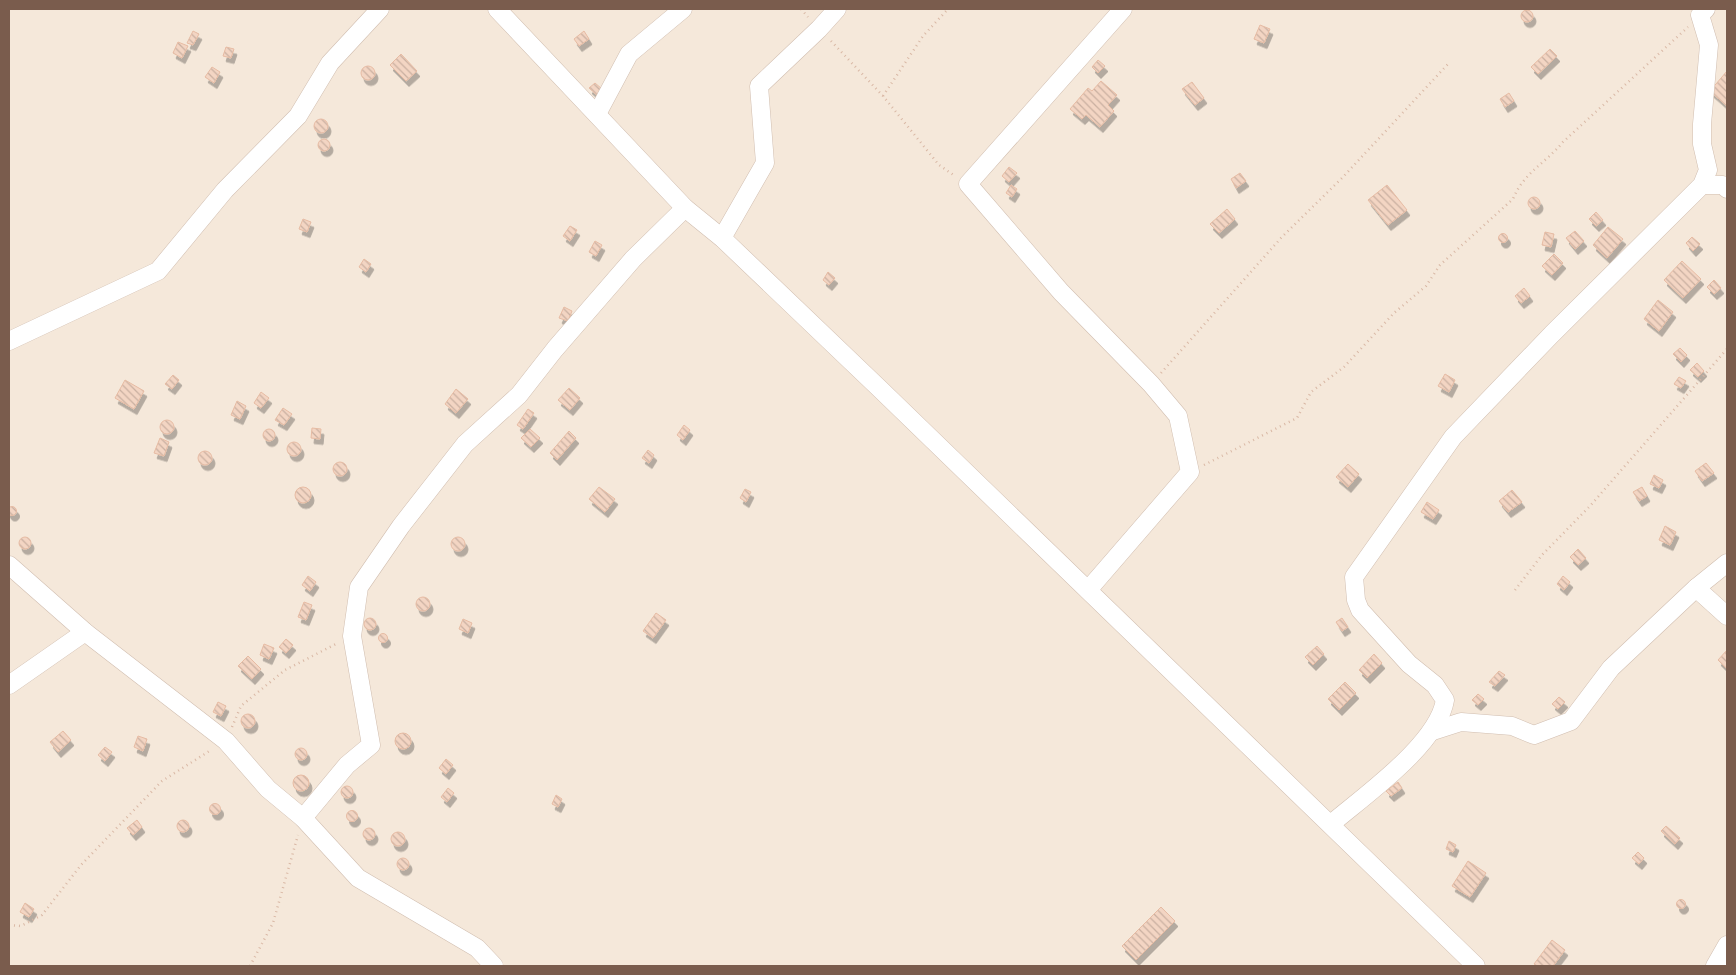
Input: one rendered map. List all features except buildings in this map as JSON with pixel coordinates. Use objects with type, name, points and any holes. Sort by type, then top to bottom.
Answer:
[{"type":"street","points":[[9,341],[158,271],[225,190],[298,116],[330,63],[380,9]]},
{"type":"street","points":[[497,9],[685,208],[722,238],[1476,966]]},
{"type":"street","points":[[597,114],[629,54],[683,9]]},
{"type":"street","points":[[722,238],[765,163],[760,86],[837,9]]},
{"type":"street","points":[[1088,590],[1190,472],[1178,416],[1152,384],[1062,292],[968,184],[1123,9]]},
{"type":"street","points":[[1331,824],[1396,769],[1433,731],[1443,713],[1445,700],[1435,685],[1409,664],[1360,610],[1356,600],[1354,577],[1453,437],[1552,334],[1702,185],[1708,170],[1702,144],[1702,124],[1709,45],[1701,11]]},
{"type":"street","points":[[1702,185],[1723,185],[1727,189]]},
{"type":"street","points":[[303,818],[347,765],[371,745],[352,636],[359,587],[401,526],[465,444],[519,394],[633,258],[685,208]]},
{"type":"street","points":[[1433,731],[1461,722],[1512,726],[1534,735],[1571,721],[1611,668],[1696,588],[1727,563]]},
{"type":"street","points":[[9,565],[85,632],[226,741],[268,789],[303,818],[358,878],[477,948],[494,966]]},
{"type":"street","points":[[1696,588],[1727,616]]},
{"type":"street","points":[[9,685],[85,632]]},
{"type":"street","points":[[1715,966],[1727,945]]},
{"type":"path","points":[[800,9],[884,96],[940,165],[968,184]]},
{"type":"path","points":[[884,96],[923,36],[948,9]]},
{"type":"path","points":[[1190,472],[1297,418],[1310,392],[1344,367],[1394,313],[1426,286],[1440,265],[1513,199],[1518,188],[1540,162],[1551,157],[1563,142],[1701,11]]},
{"type":"path","points":[[1152,384],[1281,238],[1342,177],[1448,64]]},
{"type":"path","points":[[1515,590],[1542,555],[1590,506],[1727,349]]},
{"type":"path","points":[[9,925],[21,926],[42,915],[81,865],[162,781],[226,741],[241,706],[285,670],[352,636]]},
{"type":"path","points":[[250,966],[273,923],[303,818]]},
{"type":"shaded area","points":[[9,9],[1727,9],[1727,966],[9,966]]}]
